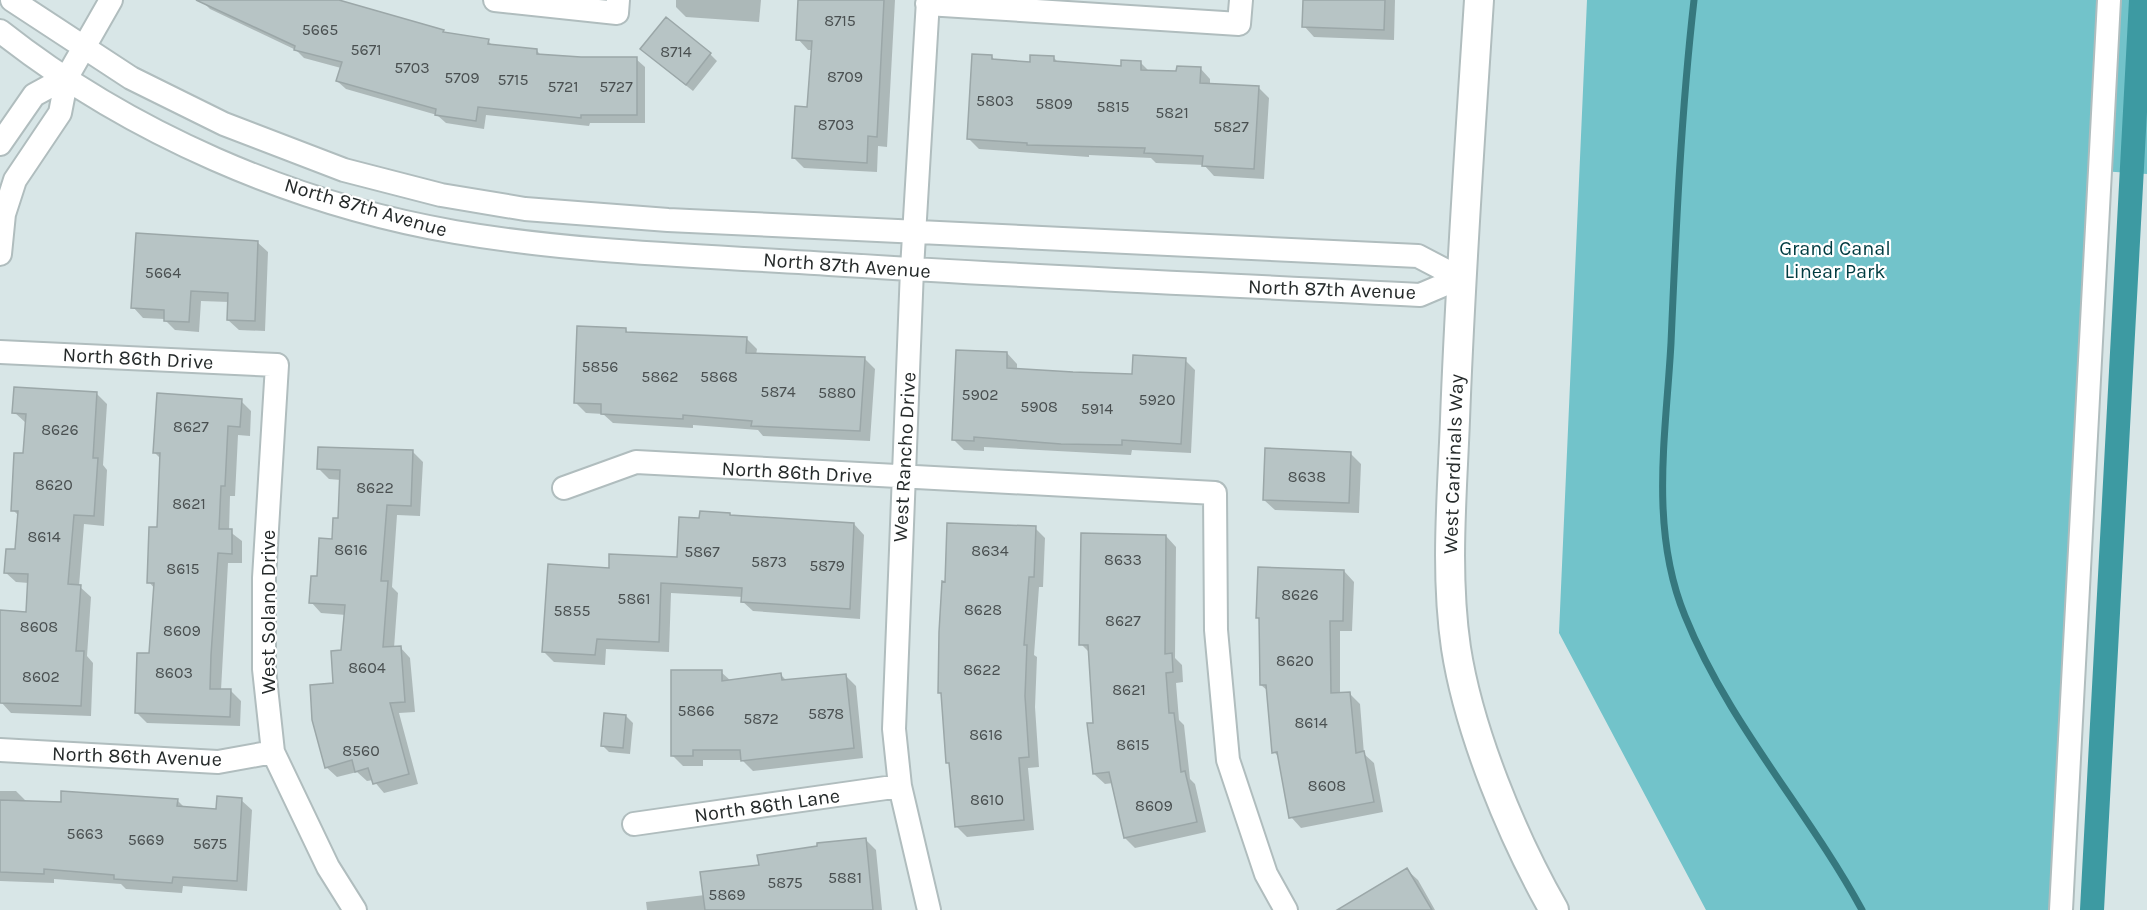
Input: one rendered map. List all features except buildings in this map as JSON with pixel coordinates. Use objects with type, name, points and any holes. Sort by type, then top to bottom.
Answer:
[{"type":"main road","name":"West Cardinals Way","points":[[1479,0],[1460,278],[1449,572],[1456,649],[1476,728],[1500,796],[1531,870],[1554,910]]},
{"type":"street","name":"North 87th Avenue","points":[[12,0],[81,48],[131,78],[224,124],[344,170],[441,195],[561,212],[915,234],[1418,256],[1460,278]]},
{"type":"street","points":[[1,240],[4,214],[15,180],[60,114],[67,77],[81,48],[111,0]]},
{"type":"street","points":[[495,0],[617,6]]},
{"type":"street","points":[[928,2],[1239,24],[1241,0]]},
{"type":"street","points":[[2061,910],[2109,0]]},
{"type":"street","name":"West Rancho Drive","points":[[928,2],[912,269],[894,729],[900,786],[929,910]]},
{"type":"street","name":"North 87th Avenue","points":[[0,31],[148,128],[225,164],[319,198],[391,218],[474,235],[609,251],[1420,295],[1460,278]]},
{"type":"street","points":[[0,144],[34,95],[67,77]]},
{"type":"street","name":"North 86th Drive","points":[[0,352],[277,365]]},
{"type":"street","name":"West Solano Drive","points":[[277,365],[264,578],[264,669],[273,752],[328,867],[355,910]]},
{"type":"street","name":"North 86th Drive","points":[[564,488],[636,462],[1215,493],[1216,630],[1228,760],[1266,874],[1286,910]]},
{"type":"street","name":"North 86th Avenue","points":[[0,750],[218,762],[273,752]]},
{"type":"street","name":"North 86th Lane","points":[[634,824],[900,786]]},
{"type":"green space","name":"Grand Canal Linear Park","points":[[1587,0],[2147,0],[2147,174],[2100,171],[2061,910],[1706,910],[1559,633]]},
{"type":"waterway","points":[[1694,0],[1682,129],[1664,446],[1663,515],[1667,549],[1674,583],[1685,616],[1723,693],[1817,836],[1862,910]]},
{"type":"waterway","points":[[2092,910],[2141,0]]}]
